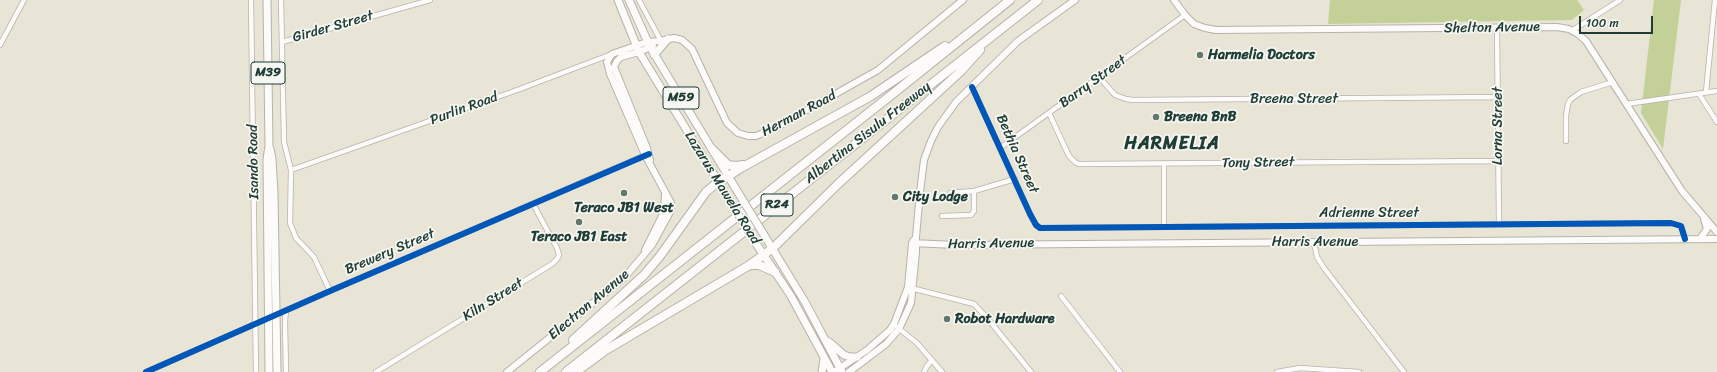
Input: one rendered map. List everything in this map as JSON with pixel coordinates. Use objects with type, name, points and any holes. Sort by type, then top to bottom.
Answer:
[{"type":"highway","name":"Albertina Sisulu Freeway","points":[[540,372],[1010,0]]},
{"type":"highway","name":"Albertina Sisulu Freeway","points":[[566,372],[1038,0]]},
{"type":"highway","points":[[550,364],[574,339],[644,275],[660,256],[706,192],[718,182],[871,96],[941,48],[961,39]]},
{"type":"highway","points":[[576,372],[606,350],[748,266],[774,248],[838,184],[960,71],[988,40]]},
{"type":"highway","points":[[712,149],[726,163],[731,165],[738,166],[756,160]]},
{"type":"highway","points":[[748,266],[757,264],[775,272]]},
{"type":"main road","name":"Isando Road","points":[[267,0],[269,146],[272,159],[274,193],[277,372]]},
{"type":"main road","name":"Lazarus Mawela Road","points":[[618,0],[638,48],[755,242],[791,296],[824,358],[837,371]]},
{"type":"main road","name":"Lazarus Mawela Road","points":[[629,0],[654,55],[774,248],[826,340],[837,371]]},
{"type":"main road","name":"Herman Road","points":[[638,48],[663,40],[678,38],[689,46],[719,109],[729,126],[741,134],[756,136],[777,127],[878,70],[962,0]]},
{"type":"main road","points":[[849,372],[886,344],[899,329],[911,303],[915,241],[924,160],[931,141],[949,112],[1018,41],[1075,0]]},
{"type":"main road","name":"Shelton Avenue","points":[[1174,0],[1185,15],[1200,27],[1216,30],[1497,28],[1562,28],[1573,30]]},
{"type":"main road","points":[[1573,30],[1586,40],[1682,191],[1717,232]]},
{"type":"main road","points":[[654,55],[663,40]]},
{"type":"main road","name":"Purlin Road","points":[[612,54],[638,48]]},
{"type":"main road","name":"Electron Avenue","points":[[507,372],[620,282],[633,269],[644,253],[652,245],[670,212],[671,203],[650,163],[614,67],[619,59],[638,48]]},
{"type":"main road","name":"Electron Avenue","points":[[612,54],[607,62],[608,70],[647,154]]},
{"type":"main road","name":"Isando Road","points":[[269,146],[266,159],[269,372]]},
{"type":"main road","points":[[1702,216],[1707,229],[1701,239],[1717,245]]},
{"type":"main road","name":"Harris Avenue","points":[[915,241],[955,245],[1717,239]]},
{"type":"main road","points":[[837,371],[879,340],[894,324],[911,288]]},
{"type":"main road","points":[[826,340],[844,355],[850,357],[857,356]]},
{"type":"main road","points":[[822,372],[824,358]]},
{"type":"street","points":[[0,45],[24,0]]},
{"type":"street","name":"Isando Road","points":[[251,0],[256,372]]},
{"type":"street","points":[[281,0],[284,142],[291,170],[290,222],[293,232],[299,242],[314,257],[330,291]]},
{"type":"street","name":"Girder Street","points":[[282,42],[430,0]]},
{"type":"street","points":[[639,0],[663,40]]},
{"type":"street","points":[[1706,92],[1715,29],[1715,0]]},
{"type":"street","points":[[1573,30],[1617,1]]},
{"type":"street","name":"Barry Street","points":[[1000,148],[1185,15]]},
{"type":"street","name":"Lorna Street","points":[[1497,28],[1499,224]]},
{"type":"street","name":"Purlin Road","points":[[291,170],[524,88],[612,54]]},
{"type":"street","name":"Breena Street","points":[[1099,77],[1115,95],[1134,100],[1498,97]]},
{"type":"street","points":[[1566,141],[1567,110],[1568,104],[1573,97],[1581,92],[1613,82]]},
{"type":"street","name":"Bethia Street","points":[[972,87],[1035,224],[1043,228]]},
{"type":"street","points":[[1626,104],[1717,91]]},
{"type":"street","points":[[1699,94],[1717,122]]},
{"type":"street","name":"Tony Street","points":[[1049,113],[1069,156],[1077,163],[1164,164],[1498,161]]},
{"type":"street","name":"Brewery Street","points":[[146,372],[647,154]]},
{"type":"street","points":[[1164,164],[1164,227]]},
{"type":"street","points":[[950,193],[974,191],[1015,179]]},
{"type":"street","points":[[942,216],[971,215],[974,211],[974,191]]},
{"type":"street","name":"Kiln Street","points":[[376,372],[557,259],[559,253],[557,248],[533,204]]},
{"type":"street","name":"Adrienne Street","points":[[1043,228],[1671,223],[1681,226],[1685,239]]},
{"type":"street","points":[[1314,242],[1317,257],[1324,268],[1404,372]]},
{"type":"street","points":[[911,288],[974,304],[1031,372]]},
{"type":"street","points":[[1061,296],[1120,372]]},
{"type":"street","points":[[286,310],[286,372]]},
{"type":"street","points":[[894,324],[917,342],[942,372]]},
{"type":"street","points":[[924,372],[932,360]]},
{"type":"street","points":[[1276,372],[1300,368],[1359,372]]},
{"type":"green space","points":[[1330,0],[1577,0],[1584,10],[1572,20],[1328,24]]},
{"type":"green space","points":[[1654,0],[1681,0],[1663,149],[1641,113]]},
{"type":"cycle path","points":[[972,87],[1030,214],[1036,225],[1040,228],[1671,223],[1681,226],[1685,239]]},
{"type":"cycle path","points":[[146,372],[649,154]]},
{"type":"place","name":"Harmelia Doctors","points":[[1200,55]]},
{"type":"place","name":"Breena BnB","points":[[1156,117]]},
{"type":"place","name":"Teraco JB1 West","points":[[624,193]]},
{"type":"place","name":"City Lodge","points":[[895,197]]},
{"type":"place","name":"Teraco JB1 East","points":[[579,222]]},
{"type":"place","name":"Robot Hardware","points":[[947,319]]},
{"type":"district","name":"HARMELIA","points":[[1172,144]]}]
